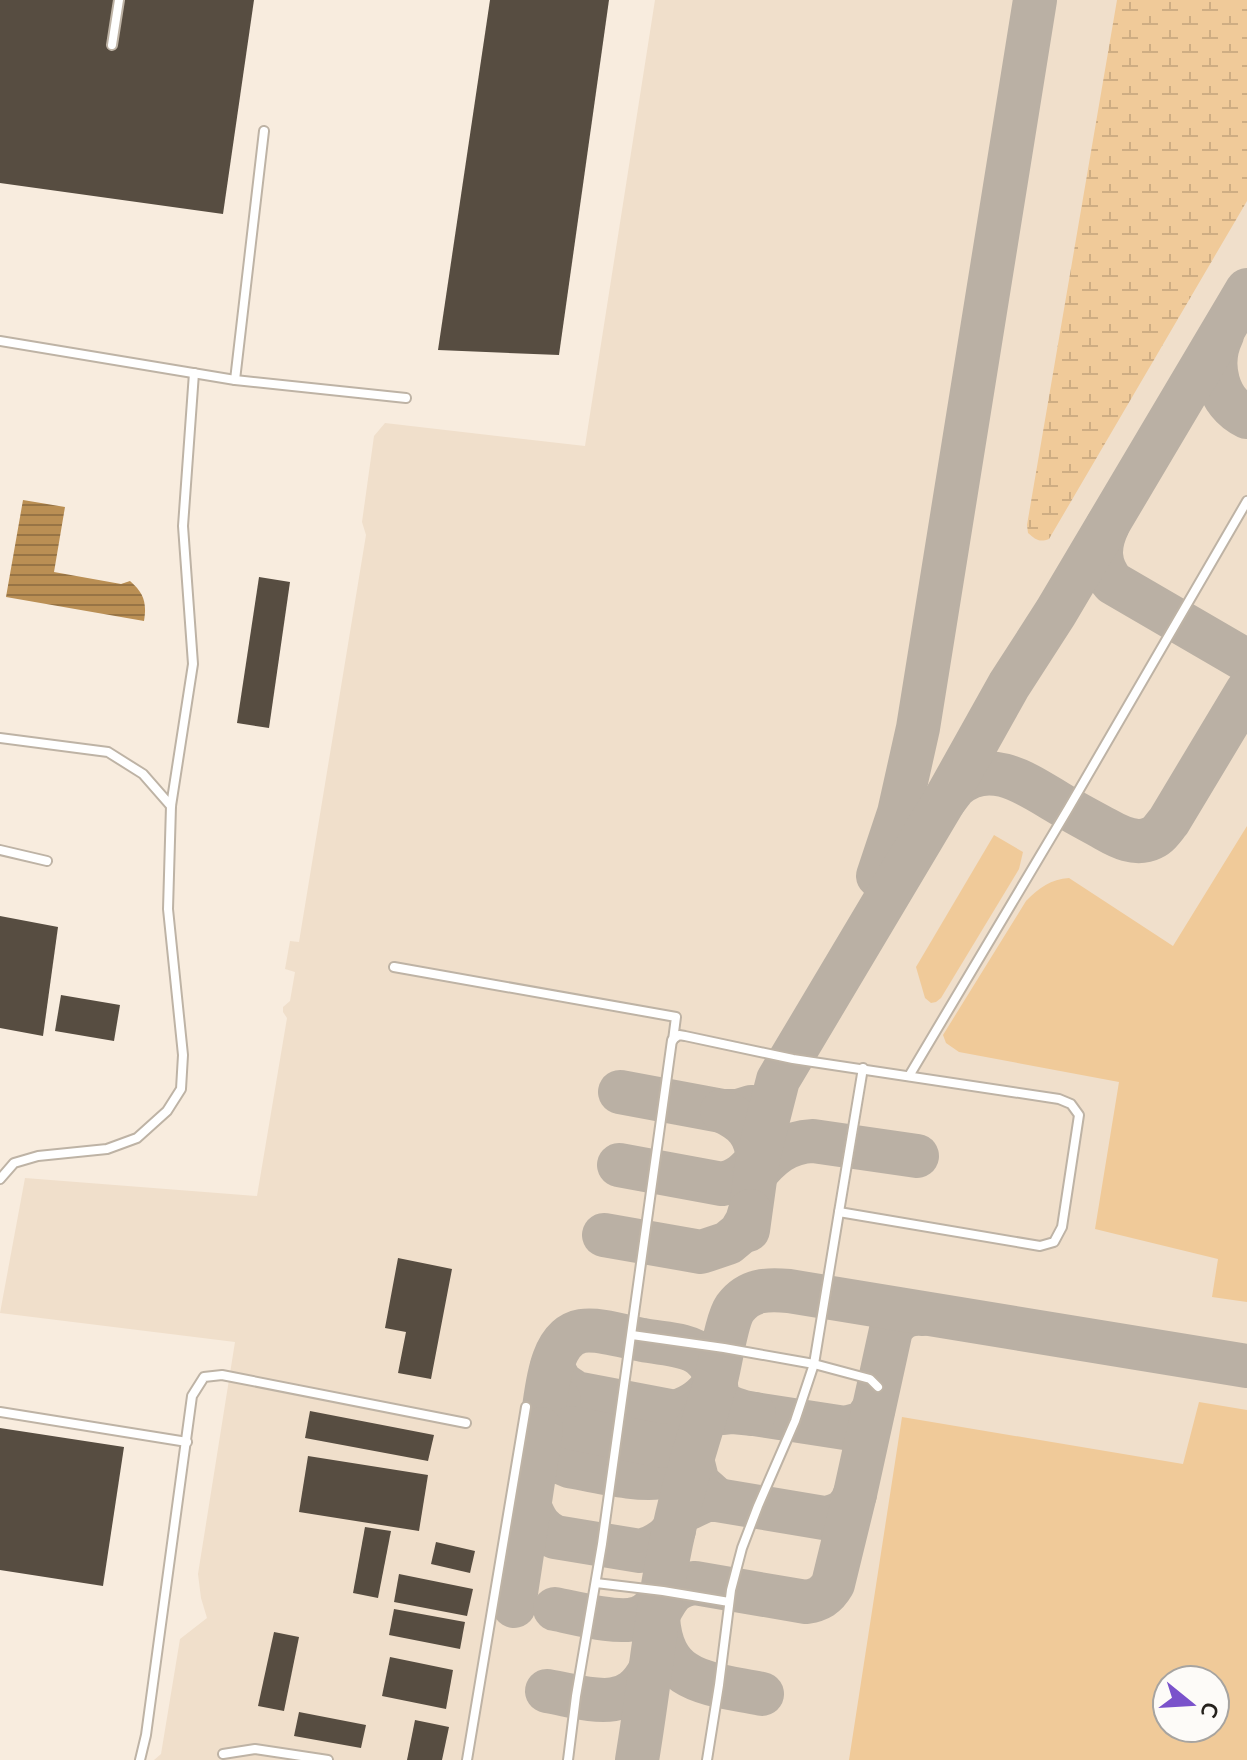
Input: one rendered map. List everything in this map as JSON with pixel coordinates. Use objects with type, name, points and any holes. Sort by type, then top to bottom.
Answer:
[{"type":"lane","points":[[112,45],[119,0]]},
{"type":"lane","points":[[235,380],[264,131]]},
{"type":"lane","points":[[0,341],[235,380],[406,398]]},
{"type":"lane","points":[[0,1179],[14,1163],[38,1156],[107,1149],[137,1138],[167,1111],[181,1089],[183,1055],[168,909],[171,806],[193,664],[183,526],[194,373]]},
{"type":"lane","points":[[909,1076],[1247,501]]},
{"type":"lane","points":[[0,738],[108,752],[143,774],[171,806]]},
{"type":"lane","points":[[0,850],[47,861]]},
{"type":"lane","points":[[394,967],[676,1017],[568,1760]]},
{"type":"lane","points":[[672,1040],[679,1035],[793,1059],[1059,1099],[1071,1104],[1079,1115],[1062,1227],[1054,1242],[1040,1246],[839,1212]]},
{"type":"lane","points":[[707,1760],[729,1602],[742,1548],[795,1421],[814,1364],[863,1068]]},
{"type":"lane","points":[[632,1335],[814,1364],[870,1379],[878,1387]]},
{"type":"lane","points":[[140,1760],[146,1735],[192,1396],[204,1377],[222,1375],[466,1423]]},
{"type":"lane","points":[[467,1760],[526,1407]]},
{"type":"lane","points":[[0,1412],[187,1442]]},
{"type":"lane","points":[[596,1583],[729,1602]]},
{"type":"lane","points":[[252,1760],[255,1749]]},
{"type":"lane","points":[[223,1754],[255,1749],[328,1760]]},
{"type":"shaded area","points":[[655,0],[1247,0],[1247,1760],[154,1760],[161,1754],[180,1639],[207,1618],[198,1574],[235,1342],[0,1313],[25,1178],[257,1196],[287,1018],[283,1007],[290,1001],[295,972],[285,969],[290,941],[299,942],[366,535],[362,522],[374,436],[385,423],[585,446]]},
{"type":"shaded area","points":[[23,500],[65,507],[54,572],[121,584],[130,581],[143,599],[144,621],[6,597]]},
{"type":"green space","points":[[1117,0],[1247,0],[1247,201],[1049,539],[1040,540],[1028,533],[1027,525]]},
{"type":"green space","points":[[1247,826],[1247,1302],[1212,1297],[1218,1259],[1095,1229],[1119,1082],[959,1052],[946,1043],[943,1035],[1026,901],[1041,888],[1069,878],[1173,946]]},
{"type":"green space","points":[[994,835],[1023,852],[1019,869],[941,998],[931,1003],[925,998],[916,967]]},
{"type":"green space","points":[[1199,1402],[1247,1410],[1247,1760],[849,1760],[902,1417],[1183,1464]]},
{"type":"building","points":[[0,0],[254,0],[223,214],[0,183]]},
{"type":"building","points":[[490,0],[609,0],[559,355],[438,350]]},
{"type":"building","points":[[259,577],[290,582],[269,728],[237,723]]},
{"type":"building","points":[[0,916],[58,927],[43,1036],[0,1028]]},
{"type":"building","points":[[61,995],[120,1005],[114,1041],[55,1031]]},
{"type":"building","points":[[398,1258],[452,1269],[431,1379],[398,1373],[406,1332],[385,1328]]},
{"type":"building","points":[[310,1411],[434,1435],[428,1461],[305,1438]]},
{"type":"building","points":[[0,1428],[124,1447],[103,1586],[0,1570]]},
{"type":"building","points":[[308,1456],[428,1475],[419,1531],[299,1512]]},
{"type":"building","points":[[365,1527],[391,1531],[378,1598],[353,1593]]},
{"type":"building","points":[[436,1542],[475,1551],[470,1573],[431,1564]]},
{"type":"building","points":[[399,1574],[473,1589],[467,1616],[394,1602]]},
{"type":"building","points":[[394,1609],[465,1622],[460,1649],[389,1635]]},
{"type":"building","points":[[274,1632],[299,1637],[284,1711],[258,1706]]},
{"type":"building","points":[[390,1657],[453,1670],[446,1709],[382,1696]]},
{"type":"building","points":[[299,1712],[366,1725],[361,1748],[294,1736]]},
{"type":"building","points":[[415,1720],[449,1727],[442,1760],[407,1760]]},
{"type":"taxiway","points":[[878,876],[899,813],[918,728],[1035,0]]},
{"type":"taxiway","points":[[748,1230],[758,1158],[778,1080],[943,803],[1009,685],[1056,612],[1247,290]]},
{"type":"taxiway","points":[[1222,335],[1216,358],[1218,382],[1228,402],[1247,417]]},
{"type":"taxiway","points":[[1108,525],[1102,540],[1101,555],[1104,569],[1113,583],[1247,661]]},
{"type":"taxiway","points":[[944,801],[956,786],[969,778],[981,774],[1008,776],[1122,837],[1134,841],[1152,838],[1169,821],[1247,691]]},
{"type":"taxiway","points":[[620,1092],[722,1111],[751,1107]]},
{"type":"taxiway","points":[[619,1165],[722,1184],[738,1178],[758,1158],[757,1149],[748,1129],[722,1111]]},
{"type":"taxiway","points":[[754,1176],[779,1151],[803,1142],[917,1156]]},
{"type":"taxiway","points":[[604,1235],[701,1252],[728,1243],[740,1233],[750,1211]]},
{"type":"taxiway","points":[[637,1760],[663,1584],[679,1507],[715,1384],[729,1323],[735,1308],[746,1297],[766,1290],[789,1291],[1247,1366]]},
{"type":"taxiway","points":[[658,1615],[668,1598],[687,1584],[806,1602],[828,1592],[833,1584],[855,1494],[891,1330],[904,1317],[923,1314]]},
{"type":"taxiway","points":[[542,1421],[556,1355],[571,1335],[589,1330],[674,1345],[696,1352],[710,1365],[719,1398],[736,1410],[754,1414]]},
{"type":"taxiway","points":[[552,1367],[561,1383],[576,1393],[676,1412],[698,1401],[715,1383]]},
{"type":"taxiway","points":[[559,1400],[550,1408],[542,1427],[545,1445],[558,1461],[618,1475],[656,1478],[669,1475],[692,1459],[698,1483],[717,1500]]},
{"type":"taxiway","points":[[724,1413],[754,1414],[845,1428],[864,1423],[873,1410]]},
{"type":"taxiway","points":[[572,1428],[662,1446],[678,1444],[688,1438],[704,1415]]},
{"type":"taxiway","points":[[514,1606],[541,1429]]},
{"type":"taxiway","points":[[689,1508],[706,1500],[717,1500],[824,1518],[844,1511],[855,1494]]},
{"type":"taxiway","points":[[530,1507],[539,1525],[555,1537],[640,1551],[659,1544],[674,1530]]},
{"type":"taxiway","points":[[555,1609],[597,1618],[630,1620],[645,1615],[662,1598]]},
{"type":"taxiway","points":[[658,1617],[661,1639],[668,1656],[678,1668],[706,1682],[762,1694]]},
{"type":"taxiway","points":[[547,1691],[592,1699],[618,1698],[641,1684],[650,1670]]}]
